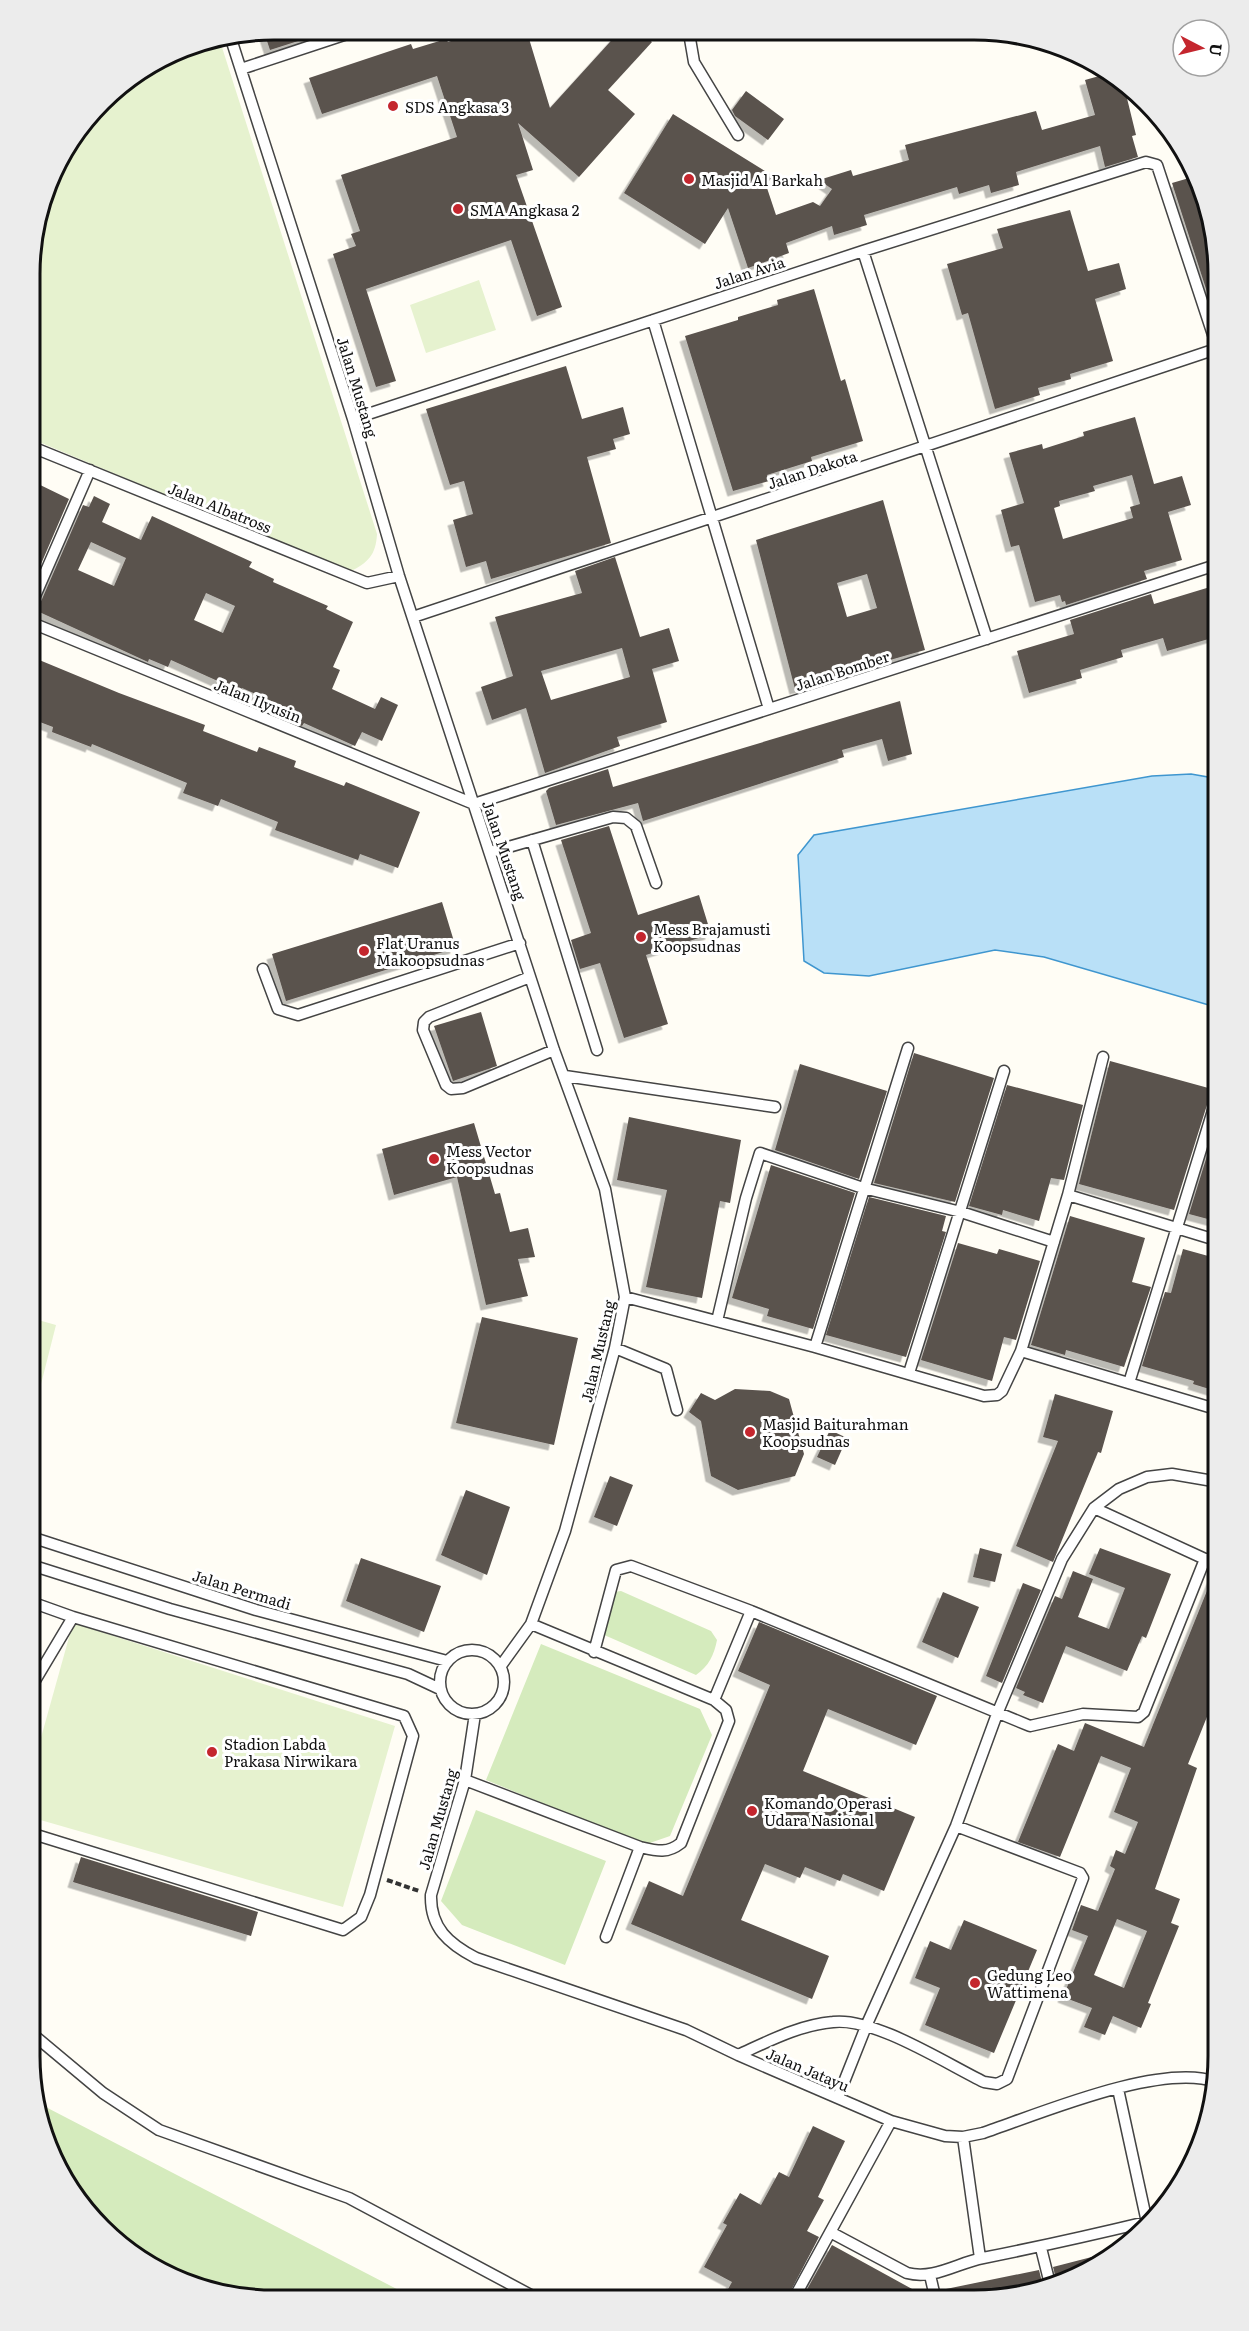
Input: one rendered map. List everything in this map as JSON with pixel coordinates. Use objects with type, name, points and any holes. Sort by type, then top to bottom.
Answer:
[{"type":"lane","points":[[241,69],[327,40]]},
{"type":"lane","points":[[690,40],[694,62],[738,135]]},
{"type":"lane","name":"Jalan Mustang","points":[[233,44],[353,418],[399,576],[554,1050],[605,1189],[625,1297],[615,1348],[565,1531],[531,1624],[500,1667]]},
{"type":"lane","name":"Jalan Avia","points":[[353,418],[863,251],[1146,162],[1157,165],[1208,320]]},
{"type":"lane","points":[[863,251],[987,639]]},
{"type":"lane","points":[[653,320],[710,519],[769,709]]},
{"type":"lane","name":"Jalan Dakota","points":[[413,617],[1208,353]]},
{"type":"lane","name":"Jalan Albatross","points":[[40,450],[367,583],[399,576]]},
{"type":"lane","points":[[40,585],[90,470]]},
{"type":"lane","name":"Jalan Bomber","points":[[474,804],[1208,568]]},
{"type":"lane","name":"Jalan Ilyusin","points":[[40,626],[474,804]]},
{"type":"lane","points":[[491,852],[613,817],[626,818],[636,826],[656,883]]},
{"type":"lane","points":[[532,840],[597,1050]]},
{"type":"lane","points":[[263,969],[278,1009],[298,1015],[520,943]]},
{"type":"lane","points":[[530,978],[429,1017],[424,1022],[423,1030],[446,1085],[451,1089],[463,1088],[554,1050]]},
{"type":"lane","points":[[815,1347],[908,1048]]},
{"type":"lane","points":[[625,1297],[815,1347],[984,1396],[992,1396],[1002,1391],[1021,1351],[1054,1242],[1103,1057]]},
{"type":"lane","points":[[909,1373],[1004,1071]]},
{"type":"lane","points":[[565,1076],[775,1107]]},
{"type":"lane","points":[[1129,1383],[1208,1126]]},
{"type":"lane","points":[[717,1321],[746,1198],[760,1154],[863,1188],[961,1212],[1054,1242]]},
{"type":"lane","points":[[1068,1195],[1208,1237]]},
{"type":"lane","points":[[615,1348],[666,1369],[678,1410]]},
{"type":"lane","points":[[1021,1351],[1208,1407]]},
{"type":"lane","points":[[838,2097],[867,2024],[956,1826],[997,1714],[1062,1559],[1094,1508],[1119,1489],[1147,1477],[1172,1474],[1208,1480]]},
{"type":"lane","points":[[594,1652],[616,1570],[631,1566],[751,1611],[997,1714],[1038,1726],[1083,1714],[1138,1717],[1144,1712],[1205,1559],[1094,1508]]},
{"type":"lane","name":"Jalan Permadi","points":[[40,1540],[256,1610],[447,1661]]},
{"type":"lane","points":[[40,1568],[170,1609],[408,1674],[440,1689],[453,1708],[464,1713],[475,1714],[487,1710],[496,1703],[502,1692],[504,1679],[493,1657],[481,1651],[469,1649],[457,1653],[447,1661],[440,1677],[440,1689]]},
{"type":"lane","points":[[40,1605],[404,1716],[413,1736],[375,1876],[361,1917],[343,1930],[40,1836]]},
{"type":"lane","points":[[714,1700],[751,1611]]},
{"type":"lane","points":[[40,1672],[73,1617]]},
{"type":"lane","points":[[465,1780],[640,1847],[661,1852],[671,1851],[681,1843],[729,1721],[726,1710],[714,1700],[531,1624]]},
{"type":"lane","name":"Jalan Mustang","points":[[431,1895],[465,1780],[475,1714]]},
{"type":"lane","points":[[738,2055],[790,2032],[834,2021],[867,2024],[984,2082],[998,2084],[1007,2079],[1083,1878],[1080,1873],[956,1826]]},
{"type":"lane","points":[[606,1937],[640,1847]]},
{"type":"lane","name":"Jalan Jatayu","points":[[431,1895],[430,1910],[438,1929],[451,1945],[476,1958],[686,2030],[891,2121],[945,2136],[963,2137],[1118,2089],[1174,2077],[1207,2080]]},
{"type":"lane","points":[[40,2040],[103,2093],[159,2130],[349,2198],[521,2290]]},
{"type":"lane","points":[[1118,2089],[1145,2217]]},
{"type":"lane","points":[[799,2290],[832,2233],[891,2121]]},
{"type":"lane","points":[[963,2137],[980,2258]]},
{"type":"lane","points":[[832,2233],[907,2273],[930,2275],[980,2258],[1041,2248],[1135,2227]]},
{"type":"lane","points":[[1041,2248],[1048,2279]]},
{"type":"lane","points":[[930,2275],[933,2290]]},
{"type":"path","points":[[375,1876],[431,1895]]},
{"type":"green space","points":[[222,46],[377,534],[375,548],[370,558],[349,572],[40,442],[42,244],[48,214],[58,185],[80,144],[98,120],[120,98],[157,72],[185,58],[214,48]]},
{"type":"green space","points":[[479,280],[496,330],[426,353],[410,305]]},
{"type":"green space","points":[[40,1321],[56,1325],[40,1388]]},
{"type":"green space","points":[[621,1591],[711,1631],[717,1640],[708,1664],[696,1675],[595,1631],[613,1592]]},
{"type":"green space","name":"Stadion Labda Prakasa Nirwikara","points":[[73,1623],[395,1726],[343,1907],[40,1820],[40,1741]]},
{"type":"green space","points":[[541,1644],[700,1709],[712,1735],[670,1836],[644,1845],[486,1780]]},
{"type":"green space","points":[[476,1810],[606,1861],[565,1965],[462,1925],[441,1901]]},
{"type":"green space","points":[[46,2107],[399,2290],[244,2289],[199,2278],[157,2259],[120,2233],[98,2211],[80,2187],[58,2146]]},
{"type":"water","points":[[1191,774],[1208,777],[1208,1005],[1044,957],[995,950],[869,976],[824,973],[804,961],[798,855],[814,835],[1152,776]]},
{"type":"building","points":[[267,40],[301,40],[270,50]]},
{"type":"building","points":[[443,40],[448,42],[454,40],[529,40],[550,108],[612,40],[650,40],[652,42],[608,90],[635,114],[579,177],[518,123],[533,170],[516,175],[562,307],[537,316],[511,240],[366,289],[396,381],[376,387],[333,254],[356,246],[351,234],[360,231],[341,175],[457,137],[437,76],[322,114],[309,78],[411,44],[413,49]]},
{"type":"building","points":[[1099,76],[1126,96],[1136,135],[1132,136],[1138,157],[1105,167],[1100,146],[1016,172],[1019,185],[991,193],[989,185],[959,194],[957,187],[864,215],[867,225],[834,235],[832,226],[786,243],[789,253],[748,268],[728,208],[705,244],[624,193],[673,114],[773,176],[766,185],[776,215],[813,202],[820,206],[832,189],[819,180],[851,170],[853,176],[909,160],[905,145],[1036,111],[1042,130],[1095,115],[1085,80]]},
{"type":"building","points":[[746,91],[784,119],[768,140],[735,116],[732,110]]},
{"type":"building","points":[[1188,178],[1201,214],[1207,244],[1207,292],[1172,183]]},
{"type":"building","points":[[1070,210],[1088,271],[1119,263],[1126,289],[1095,299],[1113,361],[1070,374],[1071,379],[1038,388],[1040,395],[995,409],[968,313],[962,315],[947,264],[1003,248],[997,229]]},
{"type":"building","points":[[814,289],[841,381],[845,379],[863,441],[811,457],[812,461],[767,475],[769,481],[733,491],[685,336],[738,320],[738,317],[778,305],[777,300]]},
{"type":"building","points":[[566,366],[582,419],[623,407],[630,434],[613,439],[616,449],[587,457],[611,543],[491,579],[486,561],[466,567],[453,520],[473,514],[464,481],[450,485],[426,409]]},
{"type":"building","points":[[1135,417],[1154,484],[1182,476],[1191,505],[1168,512],[1182,560],[1144,571],[1147,579],[1066,605],[1065,601],[1062,602],[1060,595],[1035,602],[1019,545],[1011,547],[1001,510],[1024,503],[1009,453],[1042,444],[1043,449],[1084,436],[1083,432]],"holes":[[[1132,475],[1140,504],[1130,507],[1133,518],[1063,539],[1054,508],[1060,506],[1059,501],[1095,491],[1093,486]]]},
{"type":"building","points":[[40,485],[69,499],[40,566]]},
{"type":"building","points":[[94,496],[110,504],[102,522],[141,540],[152,516],[252,562],[249,567],[274,579],[273,582],[328,606],[326,609],[353,622],[333,667],[340,670],[332,689],[375,709],[381,697],[398,705],[382,741],[362,732],[355,746],[304,723],[302,726],[283,718],[287,708],[242,688],[240,691],[171,660],[168,667],[149,659],[148,662],[40,612],[40,604],[83,505],[89,507]],"holes":[[[91,542],[126,558],[114,586],[78,570]],[[206,593],[235,606],[223,633],[194,620]]]},
{"type":"building","points":[[883,500],[925,650],[862,668],[863,671],[834,680],[795,689],[756,540]],"holes":[[[867,574],[877,608],[847,617],[837,583]]]},
{"type":"building","points":[[615,557],[640,637],[669,628],[679,661],[652,669],[667,722],[617,737],[620,746],[545,773],[526,708],[492,720],[481,687],[513,676],[495,617],[582,593],[575,571]],"holes":[[[622,648],[630,677],[551,700],[541,671]]]},
{"type":"building","points":[[1208,588],[1208,639],[1167,651],[1163,638],[1121,650],[1123,657],[1080,670],[1082,678],[1029,693],[1017,651],[1074,634],[1070,620],[1151,594],[1154,604]]},
{"type":"building","points":[[40,660],[205,725],[203,731],[257,752],[259,747],[296,761],[294,767],[344,786],[346,782],[420,812],[398,868],[360,854],[358,860],[275,830],[278,822],[221,799],[218,806],[183,793],[187,783],[92,744],[91,747],[52,732],[53,727],[40,722]]},
{"type":"building","points":[[900,701],[912,754],[888,761],[882,739],[842,750],[844,757],[643,821],[638,803],[556,825],[546,791],[549,788],[608,769],[613,787]]},
{"type":"building","name":"Mess Brajamusti Koopsudnas","points":[[609,826],[638,915],[699,895],[711,934],[646,955],[668,1024],[624,1038],[600,963],[580,969],[571,940],[591,933],[561,840]]},
{"type":"building","name":"Flat Uranus Makoopsudnas","points":[[442,902],[456,948],[286,1001],[272,954]]},
{"type":"building","points":[[481,1012],[497,1066],[453,1081],[434,1026]]},
{"type":"building","points":[[914,1053],[994,1078],[955,1202],[874,1183]]},
{"type":"building","points":[[1110,1061],[1208,1088],[1208,1102],[1174,1210],[1079,1184]]},
{"type":"building","points":[[800,1064],[887,1091],[859,1179],[775,1150]]},
{"type":"building","points":[[1007,1085],[1083,1105],[1064,1180],[1051,1178],[1039,1221],[1003,1210],[1002,1215],[969,1206]]},
{"type":"building","points":[[629,1117],[741,1140],[730,1203],[720,1201],[702,1298],[646,1287],[667,1190],[617,1180]]},
{"type":"building","points":[[474,1123],[495,1194],[500,1193],[510,1232],[528,1228],[535,1257],[518,1259],[528,1296],[486,1305],[457,1177],[394,1195],[382,1149]]},
{"type":"building","points":[[1208,1153],[1208,1219],[1189,1214]]},
{"type":"building","points":[[771,1165],[855,1193],[813,1329],[767,1316],[769,1309],[732,1298]]},
{"type":"building","points":[[869,1197],[946,1216],[942,1231],[946,1232],[906,1357],[826,1335]]},
{"type":"building","points":[[1070,1216],[1145,1238],[1132,1282],[1151,1287],[1124,1367],[1066,1350],[1065,1355],[1031,1345]]},
{"type":"building","points":[[958,1243],[997,1254],[999,1249],[1040,1261],[1016,1340],[1004,1337],[992,1381],[921,1360]]},
{"type":"building","points":[[1183,1249],[1208,1256],[1208,1389],[1193,1384],[1194,1381],[1142,1366],[1165,1292],[1171,1293]]},
{"type":"building","points":[[482,1317],[578,1338],[554,1445],[456,1423]]},
{"type":"building","name":"Masjid Baiturahman Koopsudnas","points":[[735,1389],[770,1391],[789,1399],[804,1454],[795,1476],[738,1490],[711,1476],[701,1421],[689,1412],[701,1393],[715,1400]]},
{"type":"building","points":[[1055,1394],[1113,1411],[1101,1453],[1098,1452],[1053,1562],[1016,1546],[1058,1441],[1043,1437]]},
{"type":"building","points":[[830,1430],[847,1438],[835,1465],[817,1457]]},
{"type":"building","points":[[610,1476],[633,1485],[617,1526],[594,1517]]},
{"type":"building","points":[[466,1490],[510,1507],[487,1575],[441,1555]]},
{"type":"building","points":[[980,1548],[1002,1554],[995,1582],[973,1577]]},
{"type":"building","points":[[1100,1548],[1171,1574],[1146,1638],[1142,1636],[1127,1671],[1066,1646],[1043,1703],[1023,1695],[1025,1692],[1016,1688],[1055,1596],[1062,1599],[1073,1571],[1093,1579],[1078,1617],[1109,1629],[1125,1588],[1089,1574]]},
{"type":"building","points":[[361,1558],[441,1586],[424,1632],[346,1601]]},
{"type":"building","points":[[1023,1583],[1041,1590],[1002,1683],[986,1676]]},
{"type":"building","points":[[1208,1588],[1208,1714],[1188,1764],[1197,1768],[1155,1889],[1180,1899],[1171,1923],[1179,1926],[1148,2003],[1151,2004],[1141,2028],[1113,2016],[1105,2035],[1084,2027],[1092,2008],[1063,1997],[1088,1936],[1072,1930],[1081,1905],[1098,1911],[1115,1869],[1110,1866],[1116,1850],[1125,1854],[1138,1822],[1114,1812],[1131,1768],[1101,1756],[1060,1857],[1018,1842],[1058,1744],[1074,1751],[1085,1723],[1144,1747]],"holes":[[[1117,1919],[1147,1931],[1124,1988],[1094,1975]]]},
{"type":"building","points":[[943,1592],[979,1607],[958,1658],[922,1642]]},
{"type":"building","name":"Komando Operasi Udara Nasional","points":[[759,1622],[937,1696],[916,1745],[828,1709],[803,1771],[915,1817],[884,1891],[843,1874],[840,1881],[805,1867],[800,1878],[765,1864],[741,1920],[829,1956],[812,1999],[631,1924],[649,1881],[683,1896],[770,1685],[738,1671]]},
{"type":"building","points":[[81,1857],[258,1912],[251,1936],[73,1882]]},
{"type":"building","name":"Gedung Leo Wattimena","points":[[964,1920],[1037,1950],[994,2053],[925,2025],[940,1988],[915,1978],[930,1941],[951,1950]]},
{"type":"building","points":[[813,2126],[845,2141],[818,2197],[824,2200],[807,2231],[819,2237],[791,2290],[728,2290],[732,2282],[704,2267],[727,2225],[723,2223],[740,2193],[761,2205],[779,2172],[789,2177]]},
{"type":"building","points":[[832,2245],[914,2290],[807,2290]]},
{"type":"building","points":[[1098,2255],[1055,2276],[1053,2267]]},
{"type":"building","points":[[1039,2270],[1042,2281],[1005,2289],[941,2290]]},
{"type":"place","name":"SDS Angkasa 3","points":[[393,106]]},
{"type":"place","name":"Masjid Al Barkah","points":[[689,179]]},
{"type":"place","name":"SMA Angkasa 2","points":[[458,209]]},
{"type":"place","name":"Mess Brajamusti Koopsudnas","points":[[641,937]]},
{"type":"place","name":"Flat Uranus Makoopsudnas","points":[[364,951]]},
{"type":"place","name":"Mess Vector Koopsudnas","points":[[434,1159]]},
{"type":"place","name":"Masjid Baiturahman Koopsudnas","points":[[750,1432]]},
{"type":"place","name":"Stadion Labda Prakasa Nirwikara","points":[[212,1752]]},
{"type":"place","name":"Komando Operasi Udara Nasional","points":[[752,1811]]},
{"type":"place","name":"Gedung Leo Wattimena","points":[[975,1983]]}]
